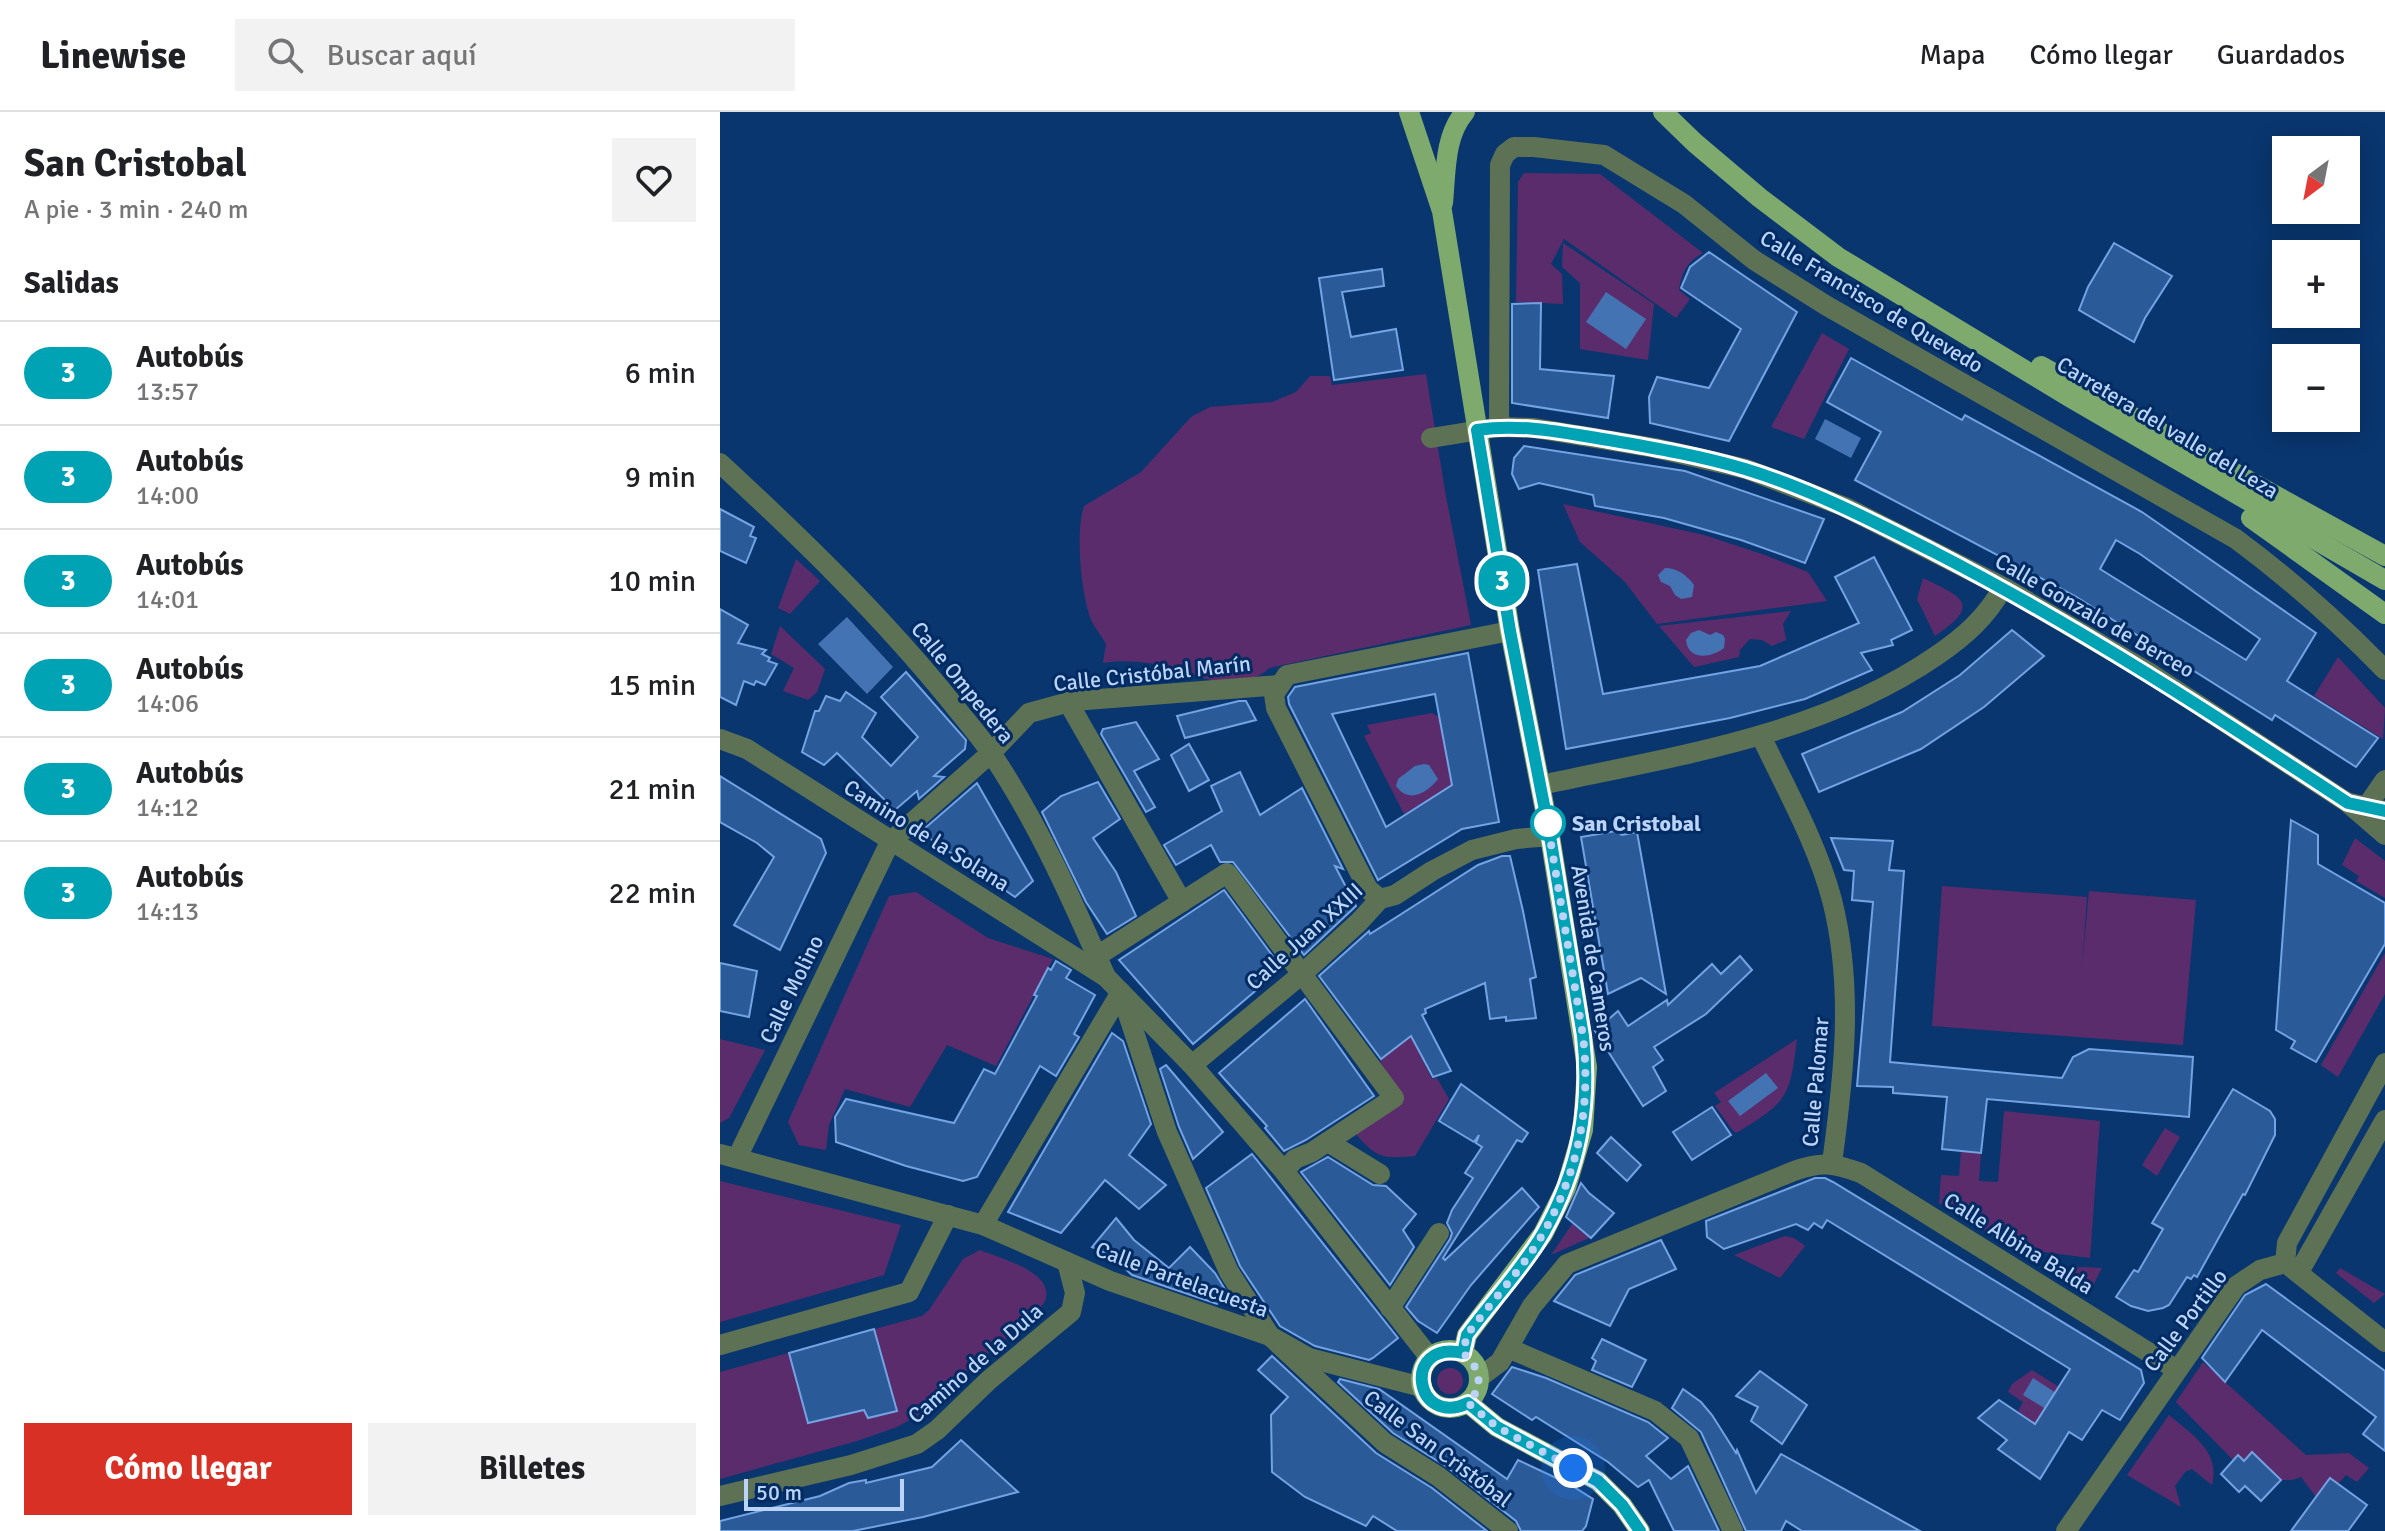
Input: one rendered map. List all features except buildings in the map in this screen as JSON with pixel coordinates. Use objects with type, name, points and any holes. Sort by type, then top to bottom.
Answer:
[{"type":"main road","points":[[1409,112],[1442,211]]},
{"type":"main road","points":[[1442,211],[1449,142],[1458,120],[1465,112]]},
{"type":"main road","name":"Carretera del valle del Leza","points":[[1646,112],[1695,143]]},
{"type":"main road","name":"Carretera del valle del Leza","points":[[1663,112],[1760,198],[1838,257],[2071,398],[2385,580]]},
{"type":"main road","name":"Avenida de Cameros","points":[[1442,211],[1510,631],[1541,785],[1587,1067],[1583,1130],[1566,1188],[1543,1234],[1467,1335],[1463,1353]]},
{"type":"main road","name":"Carretera del valle del Leza","points":[[1930,311],[2061,376],[2385,556]]},
{"type":"main road","points":[[2071,398],[2123,441],[2267,528],[2341,585],[2385,614]]},
{"type":"main road","points":[[1451,1350],[1463,1353],[1474,1363],[1480,1377],[1474,1396],[1457,1408],[1446,1409],[1435,1405],[1422,1387],[1424,1367],[1430,1358],[1440,1352],[1451,1350]]},
{"type":"main road","points":[[1468,1403],[1497,1427],[1598,1481],[1622,1505],[1640,1531]]},
{"type":"street","name":"Calle Francisco de Quevedo","points":[[1499,427],[1500,165],[1505,154],[1514,147],[1604,155],[1684,204],[1754,260],[1827,306],[2236,539],[2303,591],[2385,670]]},
{"type":"street","name":"Calle Gonzalo de Berceo","points":[[1431,438],[1499,427],[1534,428],[1655,448],[1746,469],[1845,507],[2003,587],[2153,675],[2367,807],[2385,835]]},
{"type":"street","name":"Calle Ompedera","points":[[720,463],[840,577],[913,654],[991,753],[1066,886],[1097,956],[1114,985]]},
{"type":"street","points":[[1541,785],[1761,736],[1856,702],[1909,674],[1963,637],[1993,607],[2003,587]]},
{"type":"street","name":"Calle Cristóbal Marín","points":[[890,842],[991,753],[1029,713],[1068,702],[1280,685],[1287,675],[1510,631]]},
{"type":"street","points":[[1280,685],[1274,694],[1276,708],[1368,889],[1380,899]]},
{"type":"street","points":[[1068,702],[1182,902]]},
{"type":"street","name":"Calle Palomar","points":[[1480,1377],[1500,1362],[1532,1306],[1567,1264],[1794,1171],[1832,1163],[1845,1067],[1842,959],[1832,899],[1810,839],[1761,736]]},
{"type":"street","name":"Camino de la Solana","points":[[720,739],[747,749],[890,842],[986,899],[1114,985]]},
{"type":"street","points":[[2367,807],[2385,780]]},
{"type":"street","name":"Calle Juan XXIII","points":[[1192,1065],[1302,974],[1380,899],[1395,895],[1472,850],[1516,839],[1550,836]]},
{"type":"street","name":"Calle Molino","points":[[729,1156],[890,842]]},
{"type":"street","points":[[1097,956],[1227,873],[1394,1098],[1328,1142],[1295,1159],[1284,1171]]},
{"type":"street","points":[[983,1225],[1114,985],[1192,1065],[1284,1171],[1430,1358]]},
{"type":"street","name":"Calle Partelacuesta","points":[[1114,985],[1167,1132],[1229,1272],[1270,1336]]},
{"type":"street","points":[[2385,1063],[2287,1243],[2292,1267],[2385,1342]]},
{"type":"street","points":[[2292,1267],[2385,1120]]},
{"type":"street","points":[[1328,1142],[1380,1174]]},
{"type":"street","name":"Calle Partelacuesta","points":[[729,1156],[983,1225],[1110,1281],[1270,1336]]},
{"type":"street","name":"Calle Albina Balda","points":[[1832,1163],[1861,1173],[2177,1370]]},
{"type":"street","points":[[720,1345],[909,1292],[948,1215]]},
{"type":"street","points":[[1390,1308],[1439,1233]]},
{"type":"street","name":"Camino de la Dula","points":[[720,1496],[851,1465],[917,1444],[1071,1312],[1075,1293],[1067,1262]]},
{"type":"street","name":"Calle Portillo","points":[[2066,1531],[2240,1281],[2260,1270],[2292,1267]]},
{"type":"street","points":[[1270,1336],[1309,1358],[1422,1387]]},
{"type":"street","name":"Calle San Cristóbal","points":[[1270,1336],[1385,1443],[1439,1477],[1508,1531]]},
{"type":"street","points":[[1508,1348],[1655,1411],[1689,1438],[1733,1531]]},
{"type":"shaded area","points":[[1524,173],[1600,174],[1703,253],[1684,272],[1679,290],[1690,299],[1676,318],[1564,239],[1551,264],[1562,274],[1563,304],[1516,302],[1518,182]]},
{"type":"shaded area","points":[[1563,243],[1654,304],[1648,360],[1580,349],[1580,283],[1562,267]]},
{"type":"shaded area","points":[[1822,333],[1849,349],[1804,439],[1771,427]]},
{"type":"shaded area","points":[[1426,374],[1471,625],[1269,668],[1247,680],[1229,682],[1147,663],[1103,663],[1106,644],[1092,622],[1082,581],[1080,532],[1084,506],[1141,472],[1191,417],[1210,407],[1272,402],[1296,392],[1310,376],[1330,376],[1332,385]]},
{"type":"shaded area","points":[[1563,504],[1704,535],[1765,555],[1808,572],[1827,601],[1657,624],[1625,582],[1580,542]]},
{"type":"shaded area","points":[[796,559],[820,581],[790,614],[778,608]]},
{"type":"shaded area","points":[[1923,578],[1957,596],[1962,602],[1963,609],[1959,616],[1935,636],[1917,599]]},
{"type":"shaded area","points":[[1791,611],[1783,624],[1786,640],[1772,646],[1762,640],[1750,639],[1740,650],[1739,657],[1694,667],[1659,626]]},
{"type":"shaded area","points":[[780,626],[825,669],[817,692],[808,700],[783,691],[794,668],[771,654]]},
{"type":"shaded area","points":[[2338,657],[2385,708],[2383,739],[2314,696]]},
{"type":"shaded area","points":[[1432,713],[1440,718],[1452,785],[1404,814],[1364,736],[1371,733],[1367,725]]},
{"type":"shaded area","points":[[2355,838],[2385,861],[2385,898],[2356,881],[2359,876],[2342,865]]},
{"type":"shaded area","points":[[1942,886],[2087,897],[2082,966],[2089,891],[2196,900],[2183,1045],[1932,1026]]},
{"type":"shaded area","points":[[916,892],[988,938],[1053,959],[996,1066],[947,1045],[910,1107],[845,1089],[829,1125],[826,1150],[799,1145],[788,1122],[889,896]]},
{"type":"shaded area","points":[[2385,953],[2385,994],[2338,1077],[2321,1065]]},
{"type":"shaded area","points":[[1405,1025],[1432,1079],[1437,1078],[1449,1099],[1415,1156],[1386,1157],[1374,1152],[1353,1131],[1401,1099],[1380,1061],[1398,1046],[1392,1037]]},
{"type":"shaded area","points":[[720,1039],[765,1050],[729,1118],[720,1123]]},
{"type":"shaded area","points":[[1797,1039],[1792,1074],[1784,1096],[1767,1113],[1734,1132],[1715,1106],[1721,1102],[1714,1093]]},
{"type":"shaded area","points":[[2004,1111],[2100,1121],[2090,1258],[2012,1248],[1939,1203],[1941,1175],[1959,1176],[1961,1151],[1981,1153],[1979,1181],[1998,1182]]},
{"type":"shaded area","points":[[2165,1128],[2180,1137],[2157,1176],[2142,1165]]},
{"type":"shaded area","points":[[720,1181],[901,1225],[884,1275],[720,1322]]},
{"type":"shaded area","points":[[1572,1224],[1589,1238],[1551,1255]]},
{"type":"shaded area","points":[[1785,1236],[1805,1246],[1780,1278],[1734,1255]]},
{"type":"shaded area","points":[[980,1250],[1033,1273],[1046,1289],[1046,1298],[1036,1314],[938,1395],[935,1406],[897,1427],[857,1441],[720,1479],[720,1372],[922,1316],[963,1259]]},
{"type":"shaded area","points":[[2102,1268],[2088,1295],[2061,1276],[2065,1269]]},
{"type":"shaded area","points":[[2340,1268],[2385,1294],[2374,1303],[2336,1273]]},
{"type":"shaded area","points":[[2203,1362],[2306,1455],[2349,1453],[2369,1468],[2357,1482],[2346,1475],[2338,1484],[2330,1478],[2316,1497],[2301,1477],[2281,1480],[2252,1452],[2244,1461],[2238,1455],[2233,1460],[2176,1402]]},
{"type":"shaded area","points":[[1450,1368],[1459,1372],[1463,1381],[1459,1390],[1450,1394],[1441,1390],[1437,1381],[1441,1372]]},
{"type":"shaded area","points":[[2032,1370],[2059,1387],[2035,1424],[2018,1411],[2023,1402],[2008,1392],[2012,1384]]},
{"type":"shaded area","points":[[2169,1415],[2202,1444],[2214,1473],[2212,1485],[2192,1469],[2185,1472],[2175,1486],[2181,1507],[2127,1475]]},
{"type":"water","points":[[1606,292],[1646,319],[1626,349],[1586,322]]},
{"type":"water","points":[[1825,419],[1861,438],[1851,458],[1815,439]]},
{"type":"water","points":[[1665,568],[1678,571],[1688,578],[1694,585],[1692,597],[1681,599],[1670,586],[1661,582],[1658,575]]},
{"type":"water","points":[[847,617],[893,667],[867,694],[818,644]]},
{"type":"water","points":[[1699,630],[1710,635],[1716,632],[1723,635],[1724,648],[1701,656],[1691,652],[1686,640],[1691,633]]},
{"type":"water","points":[[1429,765],[1438,779],[1429,789],[1412,795],[1396,786],[1398,779],[1415,766]]},
{"type":"water","points":[[1766,1073],[1778,1088],[1740,1116],[1728,1101]]},
{"type":"water","points":[[2033,1378],[2056,1393],[2046,1409],[2023,1395]]},
{"type":"bus line","name":"3","points":[[1640,1531],[1622,1505],[1598,1481],[1497,1427],[1468,1403],[1446,1409],[1435,1405],[1422,1387],[1421,1377],[1430,1358],[1451,1350],[1463,1353],[1467,1335],[1543,1234],[1566,1188],[1583,1130],[1587,1067],[1550,836],[1510,631],[1477,430],[1534,428],[1655,448],[1746,469],[1845,507],[2003,587],[2153,675],[2348,803],[2385,811]]},
{"type":"place","name":"San Cristobal","points":[[1548,823]]},
{"type":"route","points":[[1548,823],[1547,820],[1587,1067],[1583,1130],[1566,1188],[1543,1234],[1467,1335],[1463,1353],[1474,1363],[1480,1377],[1479,1387],[1468,1403],[1497,1427],[1573,1468]]}]
